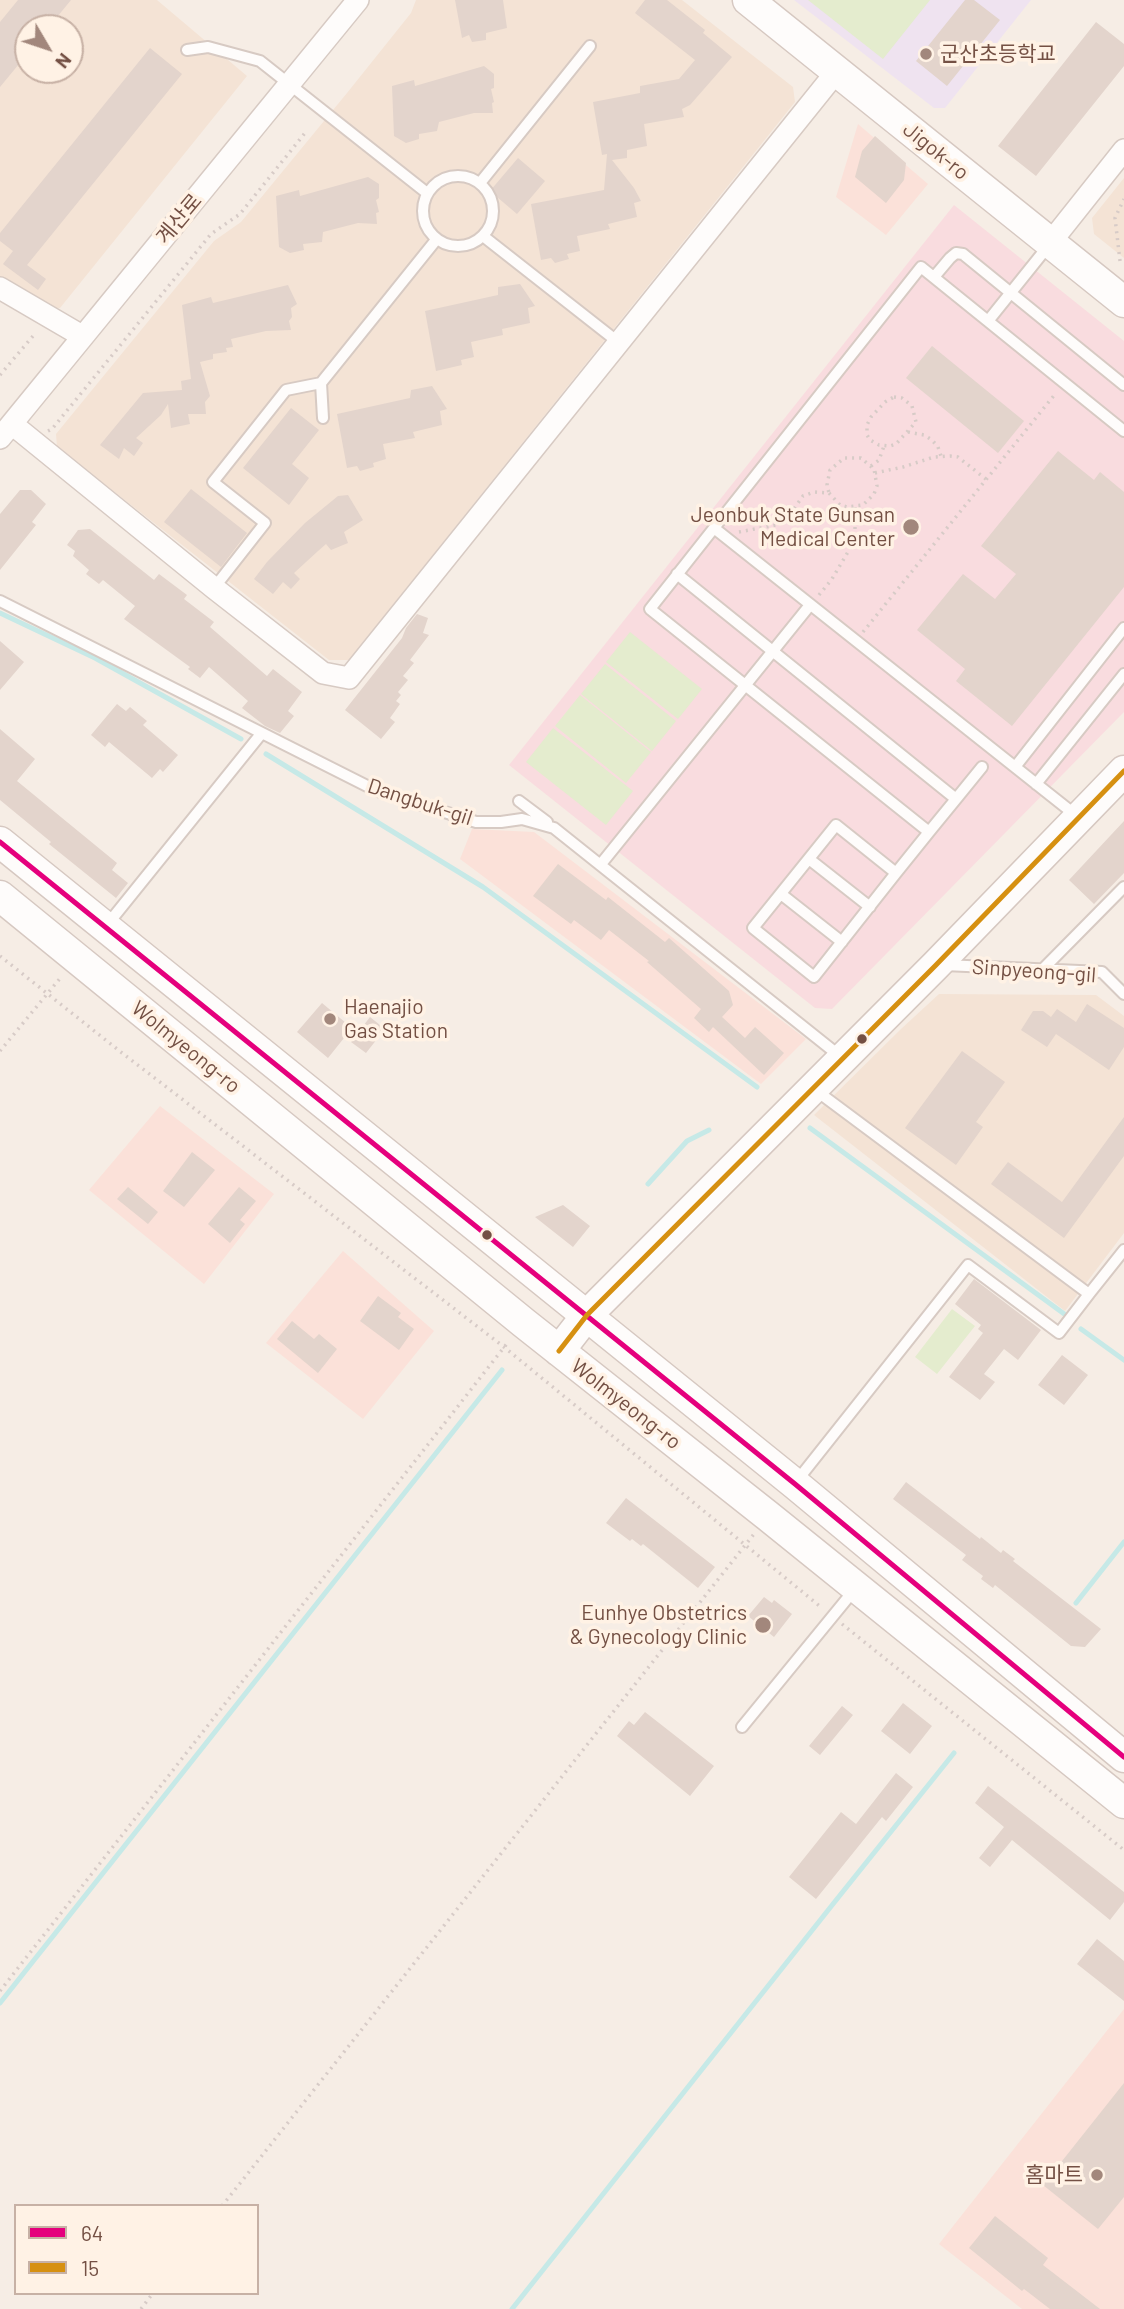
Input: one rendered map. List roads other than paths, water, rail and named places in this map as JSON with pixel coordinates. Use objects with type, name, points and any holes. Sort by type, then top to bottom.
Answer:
[{"type":"street","name":"Jigok-ro","points":[[748,0],[1124,302]]},
{"type":"street","name":"계산로","points":[[6,431],[289,85],[351,3]]},
{"type":"street","points":[[6,431],[323,673],[349,678],[837,71]]},
{"type":"street","points":[[1051,243],[1124,150]]},
{"type":"street","points":[[0,288],[82,336]]},
{"type":"street","points":[[559,1351],[587,1315],[936,965],[1124,771]]},
{"type":"street","name":"Wolmyeong-ro","points":[[0,842],[795,1484],[1124,1758]]},
{"type":"street","name":"Wolmyeong-ro","points":[[0,896],[524,1323],[1124,1803]]},
{"type":"lane","points":[[480,183],[590,46]]},
{"type":"lane","points":[[187,50],[208,47],[260,61],[428,193]]},
{"type":"lane","points":[[469,177],[480,183],[488,192],[493,215],[483,236],[463,247],[452,247],[436,240],[425,226],[422,215],[428,193],[435,184],[446,178],[469,177]]},
{"type":"lane","points":[[483,236],[618,342]]},
{"type":"lane","points":[[214,588],[265,523],[213,482],[286,390],[321,383],[436,240]]},
{"type":"lane","points":[[988,321],[1051,243]]},
{"type":"lane","points":[[934,277],[956,253],[963,254],[1124,385]]},
{"type":"lane","points":[[929,832],[650,609],[921,267],[1124,431]]},
{"type":"lane","points":[[321,383],[323,418]]},
{"type":"lane","points":[[714,528],[1080,819]]},
{"type":"lane","points":[[677,574],[956,799]]},
{"type":"lane","name":"Dangbuk-gil","points":[[0,601],[375,790],[476,822],[522,819],[554,828],[843,1059]]},
{"type":"lane","points":[[601,864],[810,605]]},
{"type":"lane","points":[[1014,767],[1121,633]]},
{"type":"lane","points":[[1036,784],[1124,674]]},
{"type":"lane","points":[[106,927],[261,734]]},
{"type":"lane","points":[[896,873],[836,825],[753,928],[814,977],[982,766]]},
{"type":"lane","points":[[519,801],[554,828]]},
{"type":"lane","points":[[809,859],[870,907]]},
{"type":"lane","points":[[1042,970],[1124,887]]},
{"type":"lane","points":[[781,894],[842,942]]},
{"type":"lane","name":"Sinpyeong-gil","points":[[936,965],[1102,972],[1124,994]]},
{"type":"lane","points":[[814,1088],[1088,1294]]},
{"type":"lane","points":[[795,1484],[968,1265],[1059,1333],[1124,1250]]},
{"type":"lane","points":[[742,1727],[856,1587]]},
{"type":"waterway","points":[[0,613],[95,658],[241,739]]},
{"type":"waterway","points":[[266,754],[483,887],[757,1087]]},
{"type":"waterway","points":[[810,1128],[1067,1316]]},
{"type":"waterway","points":[[648,1184],[687,1141],[709,1130]]},
{"type":"waterway","points":[[1081,1329],[1124,1360]]},
{"type":"waterway","points":[[0,2003],[502,1370]]},
{"type":"waterway","points":[[1076,1603],[1124,1542]]},
{"type":"waterway","points":[[512,2309],[954,1753]]},
{"type":"place","name":"군산초등학교","points":[[926,54]]},
{"type":"place","name":"Jeonbuk State Gunsan Medical Center","points":[[911,527]]},
{"type":"place","name":"Haenajio Gas Station","points":[[330,1019]]},
{"type":"place","name":"Eunhye Obstetrics & Gynecology Clinic","points":[[763,1625]]},
{"type":"place","name":"홈마트","points":[[1097,2175]]}]
